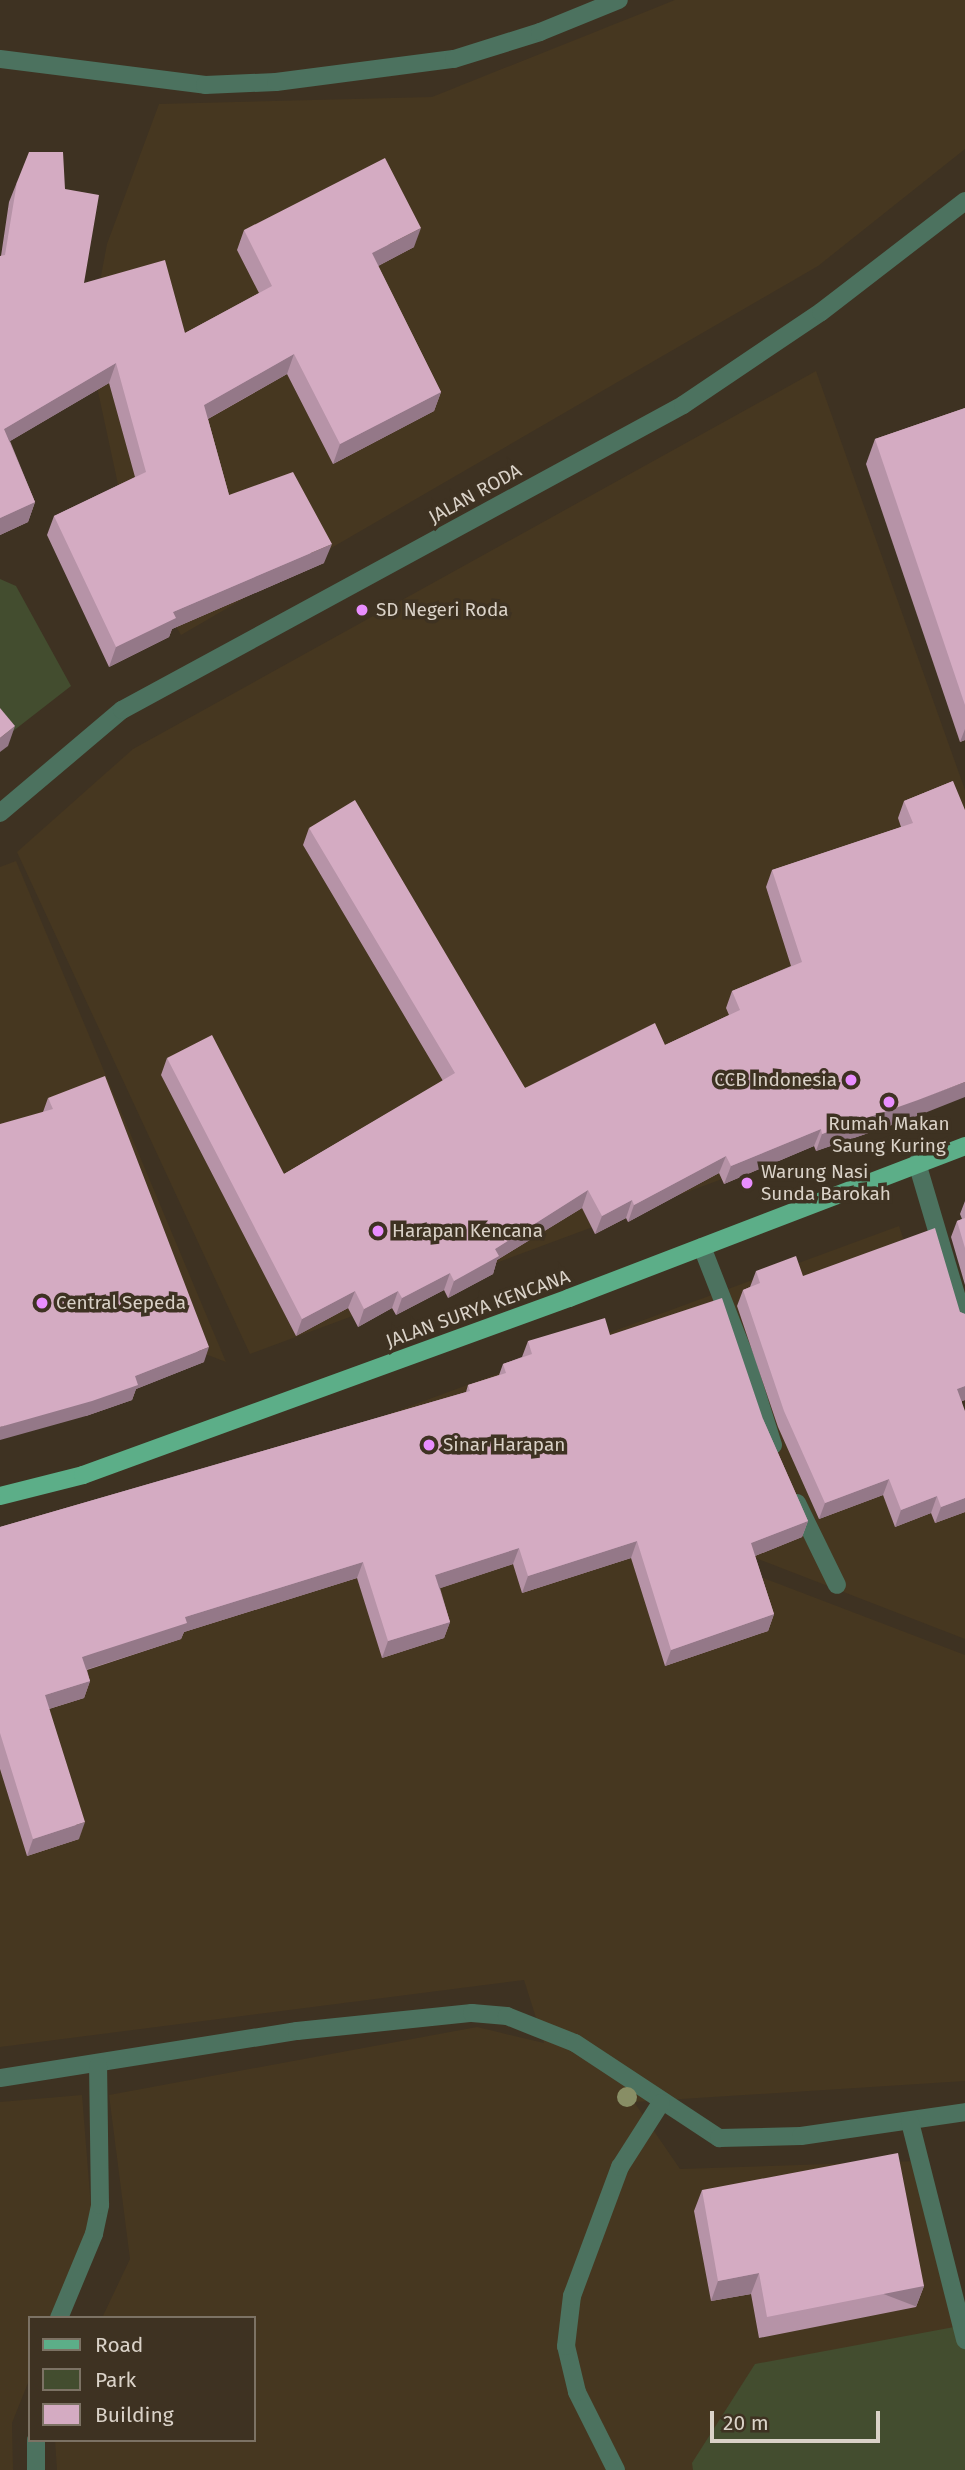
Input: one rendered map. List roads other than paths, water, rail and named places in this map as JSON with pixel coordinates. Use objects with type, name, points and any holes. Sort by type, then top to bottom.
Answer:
[{"type":"main road","name":"JALAN SURYA KENCANA","points":[[0,1496],[83,1475],[702,1247],[965,1146]]},
{"type":"street","points":[[0,59],[205,85],[288,80],[454,59],[540,32],[619,0]]},
{"type":"street","name":"JALAN RODA","points":[[0,814],[122,710],[683,405],[821,312],[965,201]]},
{"type":"street","points":[[917,1163],[965,1325]]},
{"type":"street","points":[[702,1247],[781,1464]]},
{"type":"street","points":[[790,1486],[837,1585]]},
{"type":"street","points":[[0,2078],[98,2066],[297,2031],[472,2013],[508,2016],[575,2043],[661,2103],[719,2138],[801,2136],[965,2112]]},
{"type":"street","points":[[60,2316],[94,2234],[100,2205],[98,2066]]},
{"type":"street","points":[[616,2470],[578,2392],[566,2346],[570,2309],[620,2167],[661,2103]]},
{"type":"street","points":[[910,2122],[965,2340]]},
{"type":"street","points":[[36,2442],[36,2470]]},
{"type":"place","name":"SD Negeri Roda","points":[[362,610]]},
{"type":"place","name":"CCB Indonesia","points":[[851,1080]]},
{"type":"place","name":"Rumah Makan Saung Kuring","points":[[889,1102]]},
{"type":"place","name":"Warung Nasi Sunda Barokah","points":[[747,1183]]},
{"type":"place","name":"Harapan Kencana","points":[[378,1231]]},
{"type":"place","name":"Central Sepeda","points":[[42,1303]]},
{"type":"place","name":"Sinar Harapan","points":[[429,1445]]}]
